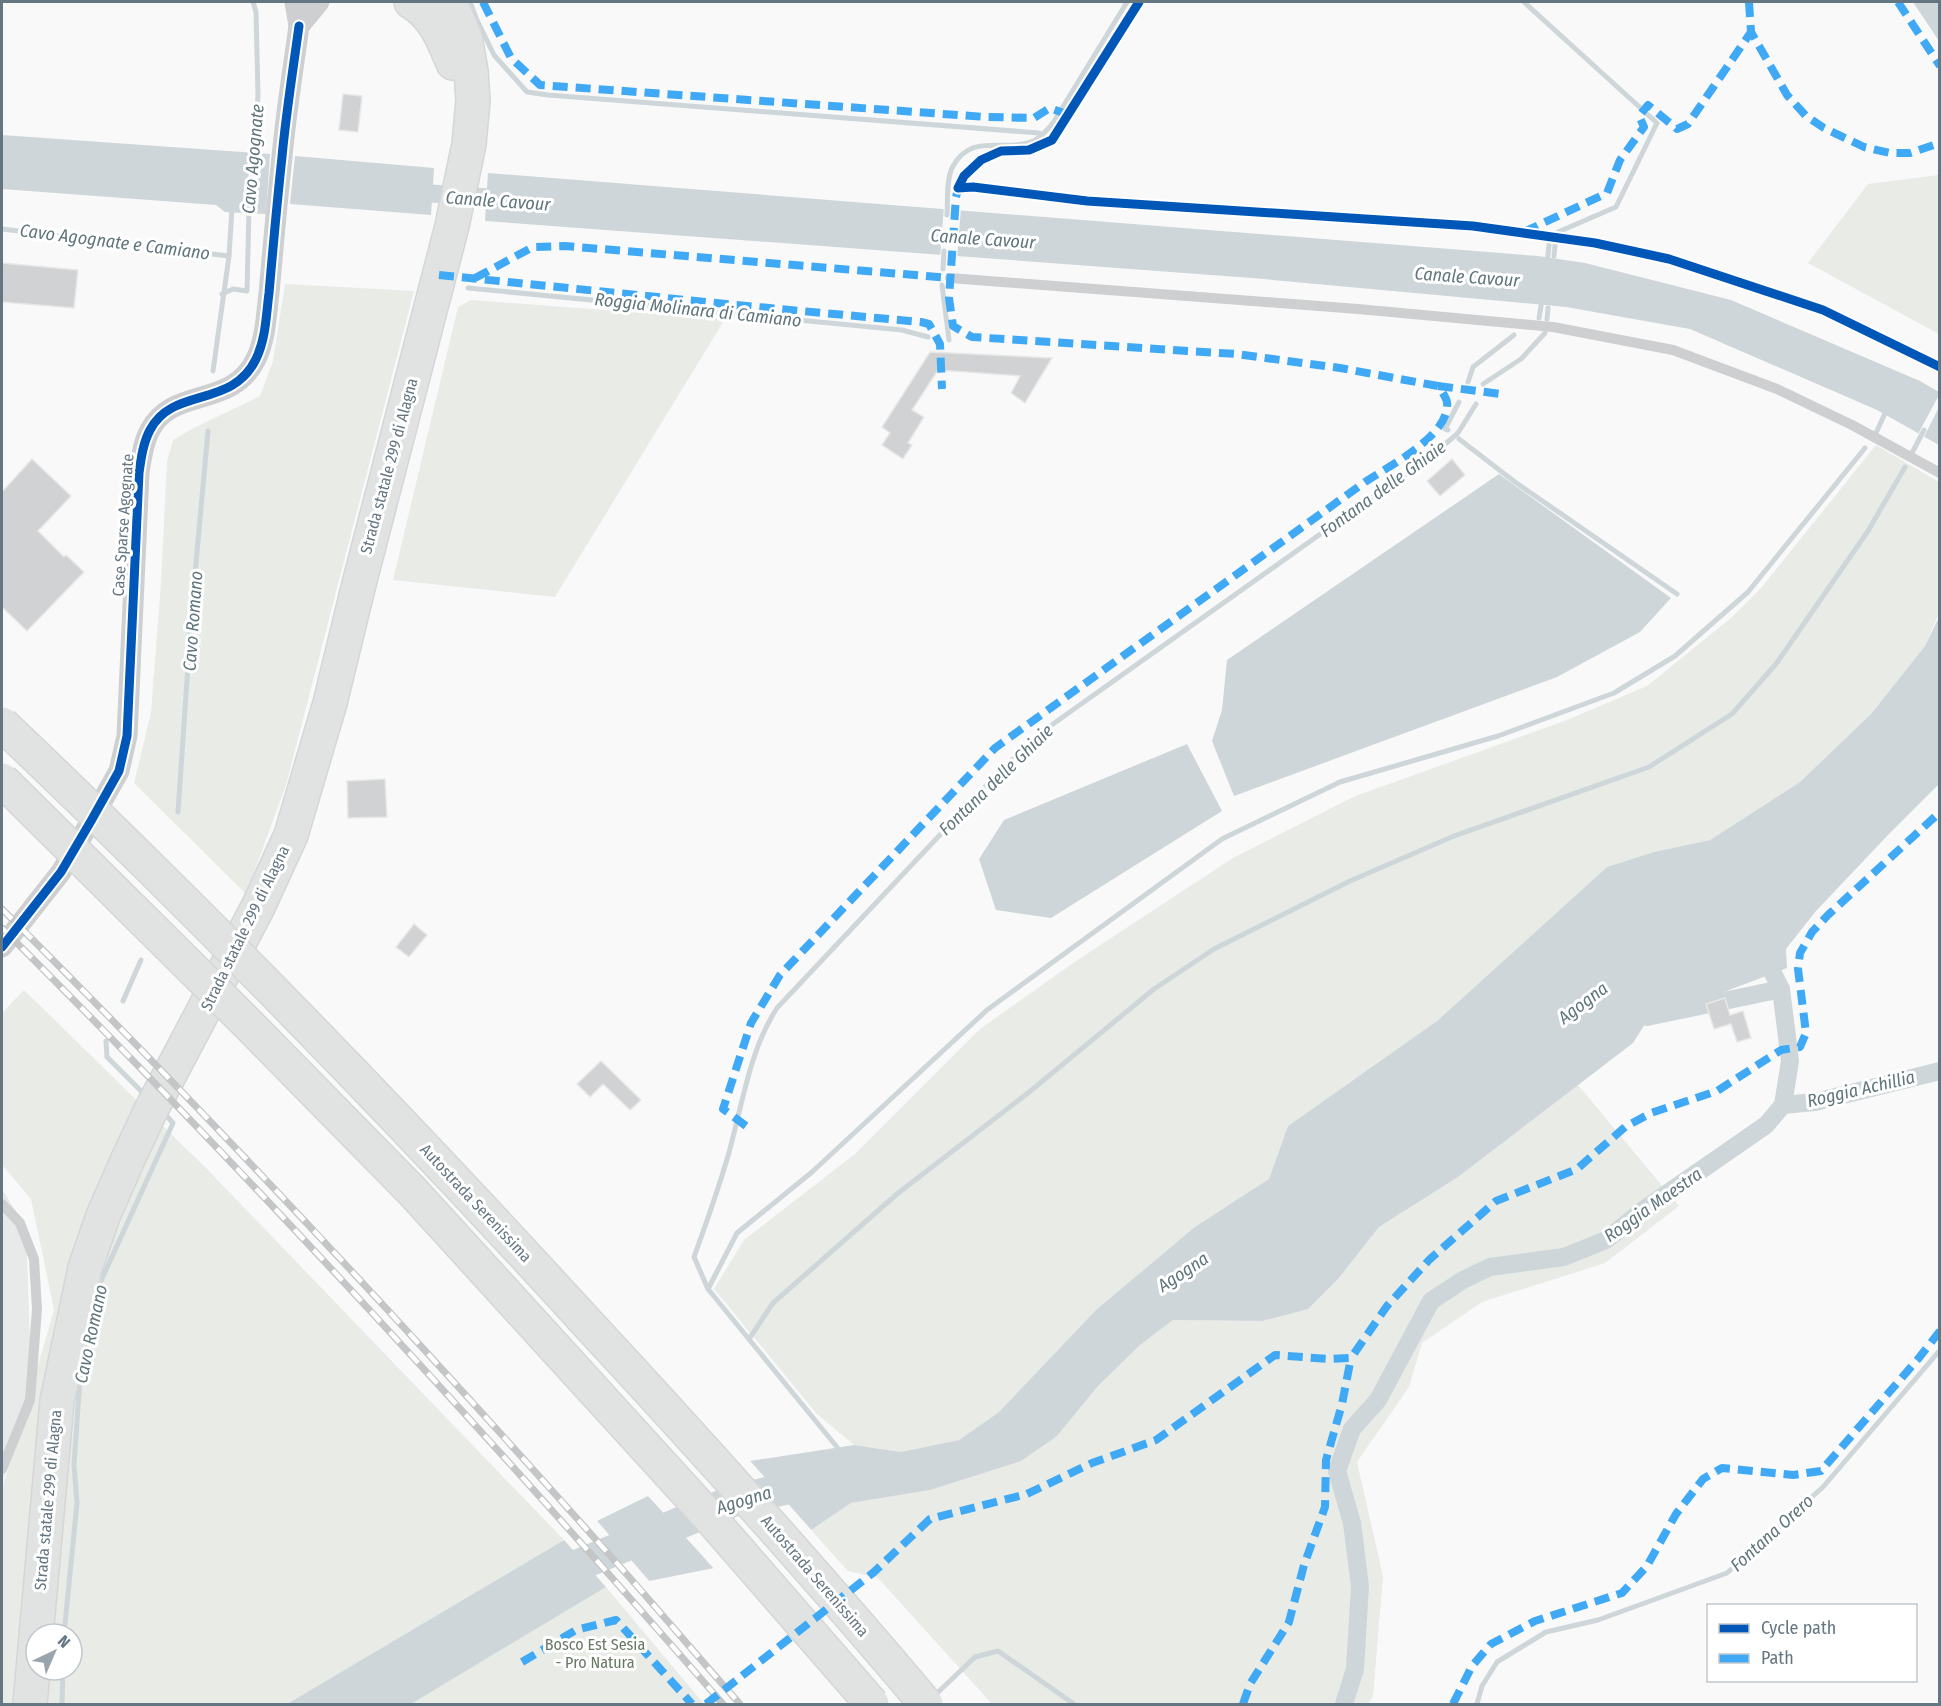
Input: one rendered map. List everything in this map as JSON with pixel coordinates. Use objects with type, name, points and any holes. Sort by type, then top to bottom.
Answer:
[{"type":"main road","name":"Strada statale 299 di Alagna","points":[[411,2],[425,11],[433,20],[454,66],[459,90],[466,158]]},
{"type":"main road","name":"Strada statale 299 di Alagna","points":[[30,1704],[57,1401],[86,1268],[104,1216],[154,1104],[258,907],[291,835],[330,703],[358,584],[452,226],[466,158],[473,101],[465,37],[450,2]]},
{"type":"main road","name":"Autostrada Serenissima","points":[[2,724],[319,1037],[491,1218],[698,1444],[926,1704]]},
{"type":"main road","points":[[2,780],[258,1034],[413,1192],[711,1519],[872,1704]]},
{"type":"street","name":"Case Sparse Agognate","points":[[2,947],[61,872],[119,771],[127,736],[139,473],[144,446],[151,428],[166,411],[186,401],[232,387],[244,378],[256,360],[266,328],[282,156],[299,26],[295,2]]},
{"type":"street","points":[[299,26],[319,2]]},
{"type":"lane","points":[[958,188],[1098,202],[1473,226],[1595,243],[1669,259],[1823,310],[1940,367]]},
{"type":"lane","points":[[950,278],[1463,318],[1553,327],[1673,350],[1777,390],[1852,425],[1940,473]]},
{"type":"lane","points":[[2,1204],[20,1223],[34,1259],[37,1309],[30,1400],[2,1469]]},
{"type":"shaded area","points":[[2,1189],[26,1228],[32,1401],[2,1483]]},
{"type":"green space","points":[[1940,175],[1939,334],[1808,263],[1868,184]]},
{"type":"green space","points":[[285,284],[414,291],[286,785],[246,894],[134,783],[151,713],[167,462],[173,440],[260,396],[273,361]]},
{"type":"green space","points":[[471,300],[725,319],[555,597],[393,580],[458,307]]},
{"type":"green space","points":[[1876,445],[1939,482],[1939,613],[1925,646],[1871,714],[1800,782],[1710,840],[1654,852],[1607,867],[1437,1021],[1288,1126],[1269,1179],[1096,1310],[999,1412],[959,1440],[901,1452],[854,1445],[817,1414],[714,1289],[744,1240],[855,1154],[980,1029],[1076,961],[1233,858],[1353,797],[1567,720],[1647,686],[1731,618],[1762,587]]},
{"type":"green space","points":[[24,990],[208,1170],[564,1540],[287,1704],[2,1703],[2,1489],[54,1310],[31,1199],[2,1165],[2,1013]]},
{"type":"green space","points":[[1578,1085],[1679,1206],[1605,1263],[1482,1302],[1422,1343],[1409,1387],[1357,1462],[1383,1576],[1373,1696],[1368,1704],[992,1704],[878,1578],[848,1571],[811,1530],[851,1503],[930,1490],[1057,1436],[1098,1386],[1140,1345],[1173,1320],[1262,1321],[1338,1279],[1379,1227],[1458,1177]]},
{"type":"green space","name":"Bosco Est Sesia - Pro Natura","points":[[606,1587],[704,1704],[411,1704]]},
{"type":"water","points":[[1913,2],[1939,2],[1939,41]]},
{"type":"water","points":[[2,135],[270,154],[266,214],[225,212],[216,205],[2,189]]},
{"type":"water","points":[[295,156],[434,168],[431,215],[290,204]]},
{"type":"water","points":[[488,173],[1538,256],[1585,263],[1731,300],[1920,381],[1939,392],[1939,445],[1877,410],[1690,329],[1566,307],[1252,278],[485,221]]},
{"type":"water","points":[[1499,474],[1671,598],[1640,632],[1557,677],[1234,796],[1212,741],[1222,710],[1227,660]]},
{"type":"water","points":[[1939,617],[1939,784],[1816,911],[1786,949],[1787,968],[1647,1021],[1633,1043],[1458,1177],[1379,1227],[1338,1279],[1308,1309],[1262,1321],[1173,1320],[1140,1345],[1098,1386],[1057,1436],[1021,1461],[930,1490],[851,1503],[811,1530],[750,1461],[854,1445],[901,1452],[959,1440],[999,1412],[1096,1310],[1195,1227],[1269,1179],[1288,1126],[1437,1021],[1607,867],[1654,852],[1710,840],[1800,782],[1871,714],[1925,646]]},
{"type":"water","points":[[1187,744],[1222,811],[1051,918],[996,910],[979,859],[1004,820]]},
{"type":"water","points":[[648,1496],[714,1568],[649,1581],[597,1521]]},
{"type":"water","points":[[564,1540],[606,1587],[411,1704],[287,1704]]},
{"type":"pier","points":[[251,150],[259,150],[252,213],[245,213]]},
{"type":"pier","points":[[944,206],[961,207],[957,259],[940,258]]},
{"type":"pier","points":[[1939,395],[1939,407],[1923,439],[1917,436]]},
{"type":"pier","points":[[748,1459],[813,1532],[809,1532],[748,1463]]},
{"type":"pier","points":[[646,1493],[650,1494],[717,1566],[716,1571]]},
{"type":"pier","points":[[595,1519],[651,1583],[647,1583],[595,1523]]},
{"type":"building","points":[[343,94],[362,96],[358,132],[339,130]]},
{"type":"building","points":[[2,263],[78,270],[74,308],[2,302]]},
{"type":"building","points":[[930,352],[1052,358],[1025,403],[1011,393],[1020,376],[938,370],[912,410],[924,417],[908,443],[912,445],[903,459],[882,445],[890,433],[882,427]]},
{"type":"building","points":[[32,459],[71,496],[38,531],[64,557],[66,555],[84,572],[27,631],[2,607],[2,492]]},
{"type":"building","points":[[1452,459],[1465,475],[1440,496],[1427,481]]},
{"type":"building","points":[[385,779],[387,817],[348,818],[347,781]]},
{"type":"building","points":[[414,924],[427,935],[409,957],[396,947]]},
{"type":"building","points":[[1725,998],[1730,1015],[1743,1011],[1751,1038],[1737,1042],[1731,1024],[1714,1029],[1706,1004]]},
{"type":"building","points":[[601,1061],[641,1100],[630,1110],[603,1084],[590,1097],[577,1084]]},
{"type":"waterway","name":"Cavo Agognate","points":[[253,2],[256,12],[258,96],[253,160]]},
{"type":"waterway","points":[[470,2],[494,55],[527,92],[1042,135]]},
{"type":"waterway","name":"Roggia Molinara di Camiano","points":[[947,215],[949,179],[952,168],[959,157],[977,147],[1028,143],[1042,135],[1053,123],[1127,2]]},
{"type":"waterway","name":"Fontana delle Ghiaie","points":[[1524,2],[1657,123],[1616,207],[1558,232]]},
{"type":"waterway","name":"Canale Cavour","points":[[410,192],[511,199]]},
{"type":"waterway","name":"Cavo Romano","points":[[213,371],[229,256],[232,208]]},
{"type":"waterway","name":"Cavo Agognate","points":[[222,294],[233,289],[247,291],[249,208]]},
{"type":"waterway","name":"Cavo Agognate e Camiano","points":[[2,229],[229,256]]},
{"type":"waterway","points":[[1547,264],[1549,245]]},
{"type":"waterway","name":"Fontana delle Ghiaie","points":[[1554,256],[1555,245]]},
{"type":"waterway","name":"Roggia Molinara di Camiano","points":[[943,269],[944,251]]},
{"type":"waterway","name":"Roggia Molinara di Camiano","points":[[942,285],[949,340]]},
{"type":"waterway","name":"Roggia Molinara di Camiano","points":[[468,288],[902,330],[928,337]]},
{"type":"waterway","points":[[1539,318],[1542,300]]},
{"type":"waterway","name":"Fontana delle Ghiaie","points":[[1547,319],[1548,308]]},
{"type":"waterway","name":"Fontana delle Ghiaie","points":[[1483,384],[1521,359],[1545,333]]},
{"type":"waterway","points":[[1468,382],[1473,367],[1514,335]]},
{"type":"waterway","points":[[1448,430],[1445,429],[1459,402]]},
{"type":"waterway","name":"Fontana delle Ghiaie","points":[[841,1452],[708,1289],[694,1257],[728,1156],[753,1061],[767,1025],[777,1008],[1002,769],[1053,724],[1427,460],[1458,433],[1476,404]]},
{"type":"waterway","points":[[1876,433],[1887,409]]},
{"type":"waterway","points":[[1912,453],[1924,430]]},
{"type":"waterway","name":"Cavo Romano","points":[[178,812],[192,607],[208,431]]},
{"type":"waterway","points":[[1459,439],[1515,482],[1677,594]]},
{"type":"waterway","points":[[708,1289],[737,1233],[812,1172],[987,1010],[1222,839],[1340,782],[1498,736],[1614,693],[1675,656],[1748,592],[1865,448]]},
{"type":"waterway","points":[[749,1339],[773,1303],[897,1194],[1028,1093],[1154,989],[1214,949],[1350,881],[1454,836],[1649,767],[1732,714],[1776,664],[1868,531],[1905,467]]},
{"type":"waterway","name":"Roggia Maestra","points":[[1344,1704],[1355,1669],[1360,1586],[1352,1523],[1337,1471],[1352,1429],[1378,1400],[1431,1301],[1463,1280],[1490,1267],[1564,1257],[1606,1240],[1642,1211],[1766,1125],[1783,1105],[1790,1061],[1781,989],[1762,952]]},
{"type":"waterway","name":"Cavo Romano","points":[[123,1001],[141,960]]},
{"type":"waterway","points":[[1647,1017],[1781,989]]},
{"type":"waterway","name":"Cavo Romano","points":[[106,1041],[107,1057],[145,1095]]},
{"type":"waterway","name":"Roggia Achillia","points":[[1783,1105],[1815,1102],[1940,1071]]},
{"type":"waterway","name":"Cavo Romano","points":[[65,1622],[77,1503],[74,1465],[80,1378],[100,1283],[173,1123],[163,1112]]},
{"type":"waterway","name":"Fontana Orero","points":[[1477,1704],[1482,1686],[1497,1662],[1546,1632],[1598,1620],[1727,1573],[1823,1487],[1940,1350]]},
{"type":"waterway","name":"Agogna","points":[[547,1583],[569,1569],[733,1501],[819,1481]]},
{"type":"waterway","points":[[933,1697],[975,1657],[998,1651],[1074,1704]]},
{"type":"waterway","name":"Cavo Romano","points":[[62,1704],[63,1682]]},
{"type":"railway","points":[[2,909],[159,1068],[389,1311],[540,1477],[740,1704]]},
{"type":"railway","points":[[2,928],[279,1213],[459,1407],[723,1704]]},
{"type":"marked path","points":[[483,2],[511,58],[540,85],[986,117],[1034,118],[1050,108],[1069,115]]},
{"type":"marked path","points":[[1749,2],[1751,32],[1787,95],[1806,116],[1824,128],[1864,147],[1890,153],[1910,153],[1940,143]]},
{"type":"marked path","points":[[1898,2],[1940,66]]},
{"type":"marked path","points":[[1524,232],[1607,193],[1620,160],[1644,127],[1639,116],[1648,105],[1677,129],[1688,124],[1751,32]]},
{"type":"marked path","points":[[746,1126],[723,1109],[751,1023],[780,975],[995,748],[1365,482],[1403,458],[1429,438],[1446,414],[1447,402],[1438,386],[1340,368],[1236,354],[972,337],[953,326],[949,298],[956,197],[959,185]]},
{"type":"marked path","points":[[475,278],[533,247],[565,246],[950,278]]},
{"type":"marked path","points":[[439,275],[921,322],[929,324],[940,344],[942,389]]},
{"type":"marked path","points":[[1438,386],[1501,394]]},
{"type":"marked path","points":[[706,1704],[874,1572],[930,1519],[1027,1494],[1092,1463],[1156,1440],[1275,1355],[1328,1359],[1351,1358],[1387,1306],[1429,1260],[1496,1201],[1577,1169],[1625,1127],[1651,1113],[1717,1091],[1781,1050],[1800,1047],[1806,1033],[1798,969],[1800,953],[1812,932],[1940,812]]},
{"type":"marked path","points":[[1453,1704],[1472,1666],[1491,1644],[1535,1621],[1622,1593],[1647,1566],[1676,1514],[1703,1479],[1722,1468],[1793,1475],[1821,1471],[1940,1331]]},
{"type":"marked path","points":[[1243,1704],[1250,1684],[1289,1622],[1304,1565],[1325,1507],[1326,1460],[1342,1404],[1351,1358]]},
{"type":"marked path","points":[[522,1662],[576,1630],[616,1620],[692,1704]]},
{"type":"cycle path","points":[[1139,2],[1052,140],[1029,150],[1001,151],[981,160],[964,176],[958,188],[973,187],[1087,201],[1473,226],[1595,243],[1669,259],[1823,310],[1940,367]]},
{"type":"cycle path","points":[[2,947],[61,872],[119,771],[127,736],[139,473],[150,430],[160,416],[173,407],[233,385],[245,375],[259,351],[264,335],[284,141],[299,26]]}]
